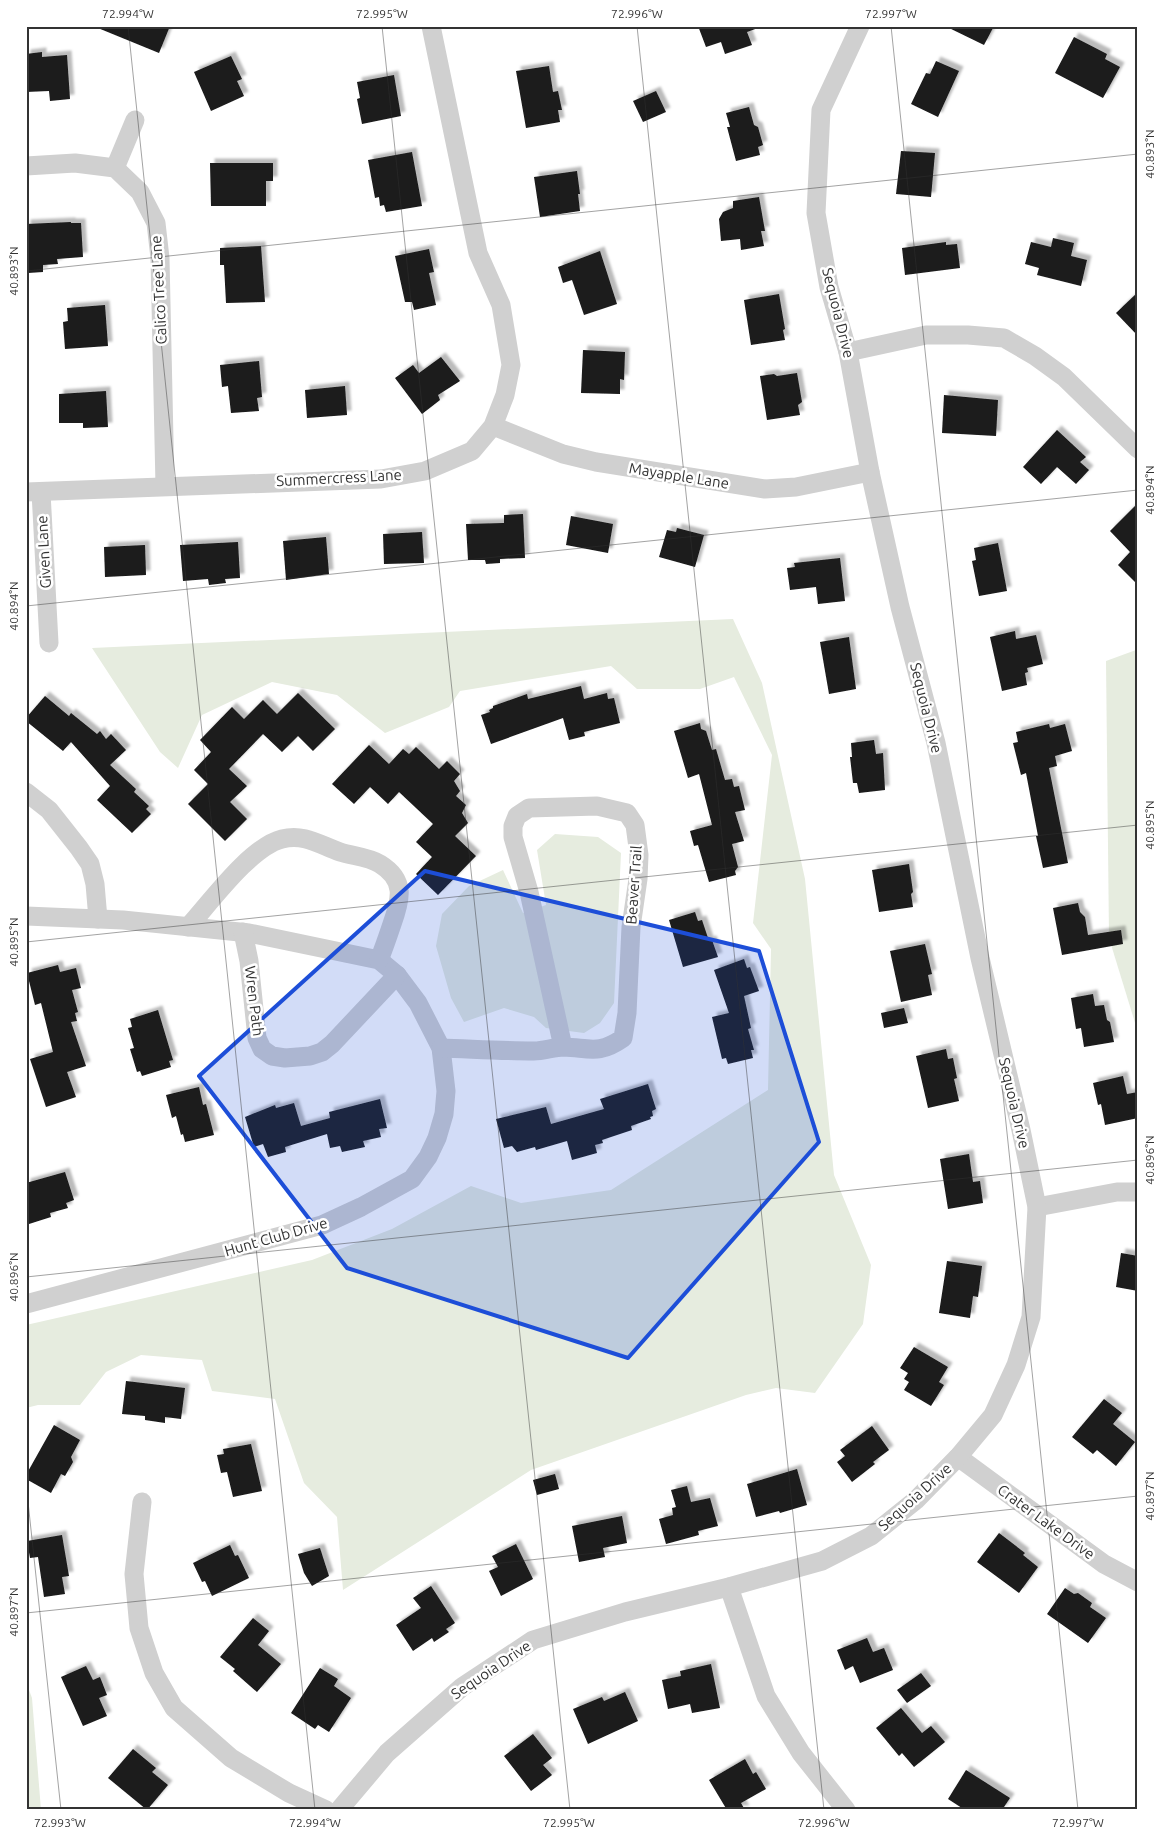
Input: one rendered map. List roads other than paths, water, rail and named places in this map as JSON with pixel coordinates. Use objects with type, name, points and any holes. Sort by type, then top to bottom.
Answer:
[{"type":"street","name":"Summercress Lane","points":[[34,492],[382,478],[425,471],[472,451],[492,426],[505,395],[511,365],[501,305],[478,253],[431,26]]},
{"type":"street","name":"Sequoia Drive","points":[[339,1810],[388,1753],[462,1687],[533,1640],[625,1612],[729,1587],[822,1561],[871,1536],[916,1500],[958,1457],[993,1415],[1016,1365],[1031,1318],[1037,1206],[980,958],[936,743],[900,607],[870,472],[848,352],[829,287],[816,213],[821,110],[855,28]]},
{"type":"street","points":[[26,166],[75,163],[115,168],[135,120]]},
{"type":"street","name":"Calico Tree Lane","points":[[115,168],[140,192],[156,223],[160,258],[166,486]]},
{"type":"street","points":[[848,352],[926,336],[968,335],[1004,338],[1035,356],[1064,377],[1138,449]]},
{"type":"street","name":"Mayapple Lane","points":[[492,426],[564,454],[596,462],[765,490],[796,487],[870,472]]},
{"type":"street","name":"Given Lane","points":[[34,492],[49,643]]},
{"type":"street","points":[[26,792],[49,810],[90,864],[95,884],[98,919]]},
{"type":"street","name":"Beaver Trail","points":[[579,806],[613,808],[627,813],[636,825],[638,846],[638,879],[631,926],[626,1029],[623,1038],[614,1045],[602,1049],[585,1050],[563,1047],[528,892],[513,837],[514,826],[517,816],[529,808],[579,806]]},
{"type":"street","points":[[188,928],[250,859],[269,844],[282,839],[310,839],[338,851],[379,863],[394,875],[399,886],[400,896],[398,907],[379,960]]},
{"type":"street","name":"Hunt Club Drive","points":[[26,916],[98,919],[243,932],[379,960],[397,975],[418,1003],[441,1048],[446,1090],[444,1114],[437,1138],[428,1157],[412,1179],[361,1207],[322,1225],[26,1304]]},
{"type":"street","name":"Wren Path","points":[[243,932],[249,961],[257,1038],[262,1049],[272,1056],[299,1057],[322,1052],[332,1044],[397,975]]},
{"type":"street","points":[[441,1048],[536,1052],[563,1047]]},
{"type":"street","points":[[1037,1206],[1117,1192],[1138,1192]]},
{"type":"street","name":"Crater Lake Drive","points":[[958,1457],[1104,1564],[1138,1582]]},
{"type":"street","points":[[142,1502],[134,1574],[139,1628],[154,1673],[174,1708],[231,1758],[289,1793],[326,1810]]},
{"type":"street","points":[[729,1587],[766,1696],[801,1753],[846,1810]]}]
